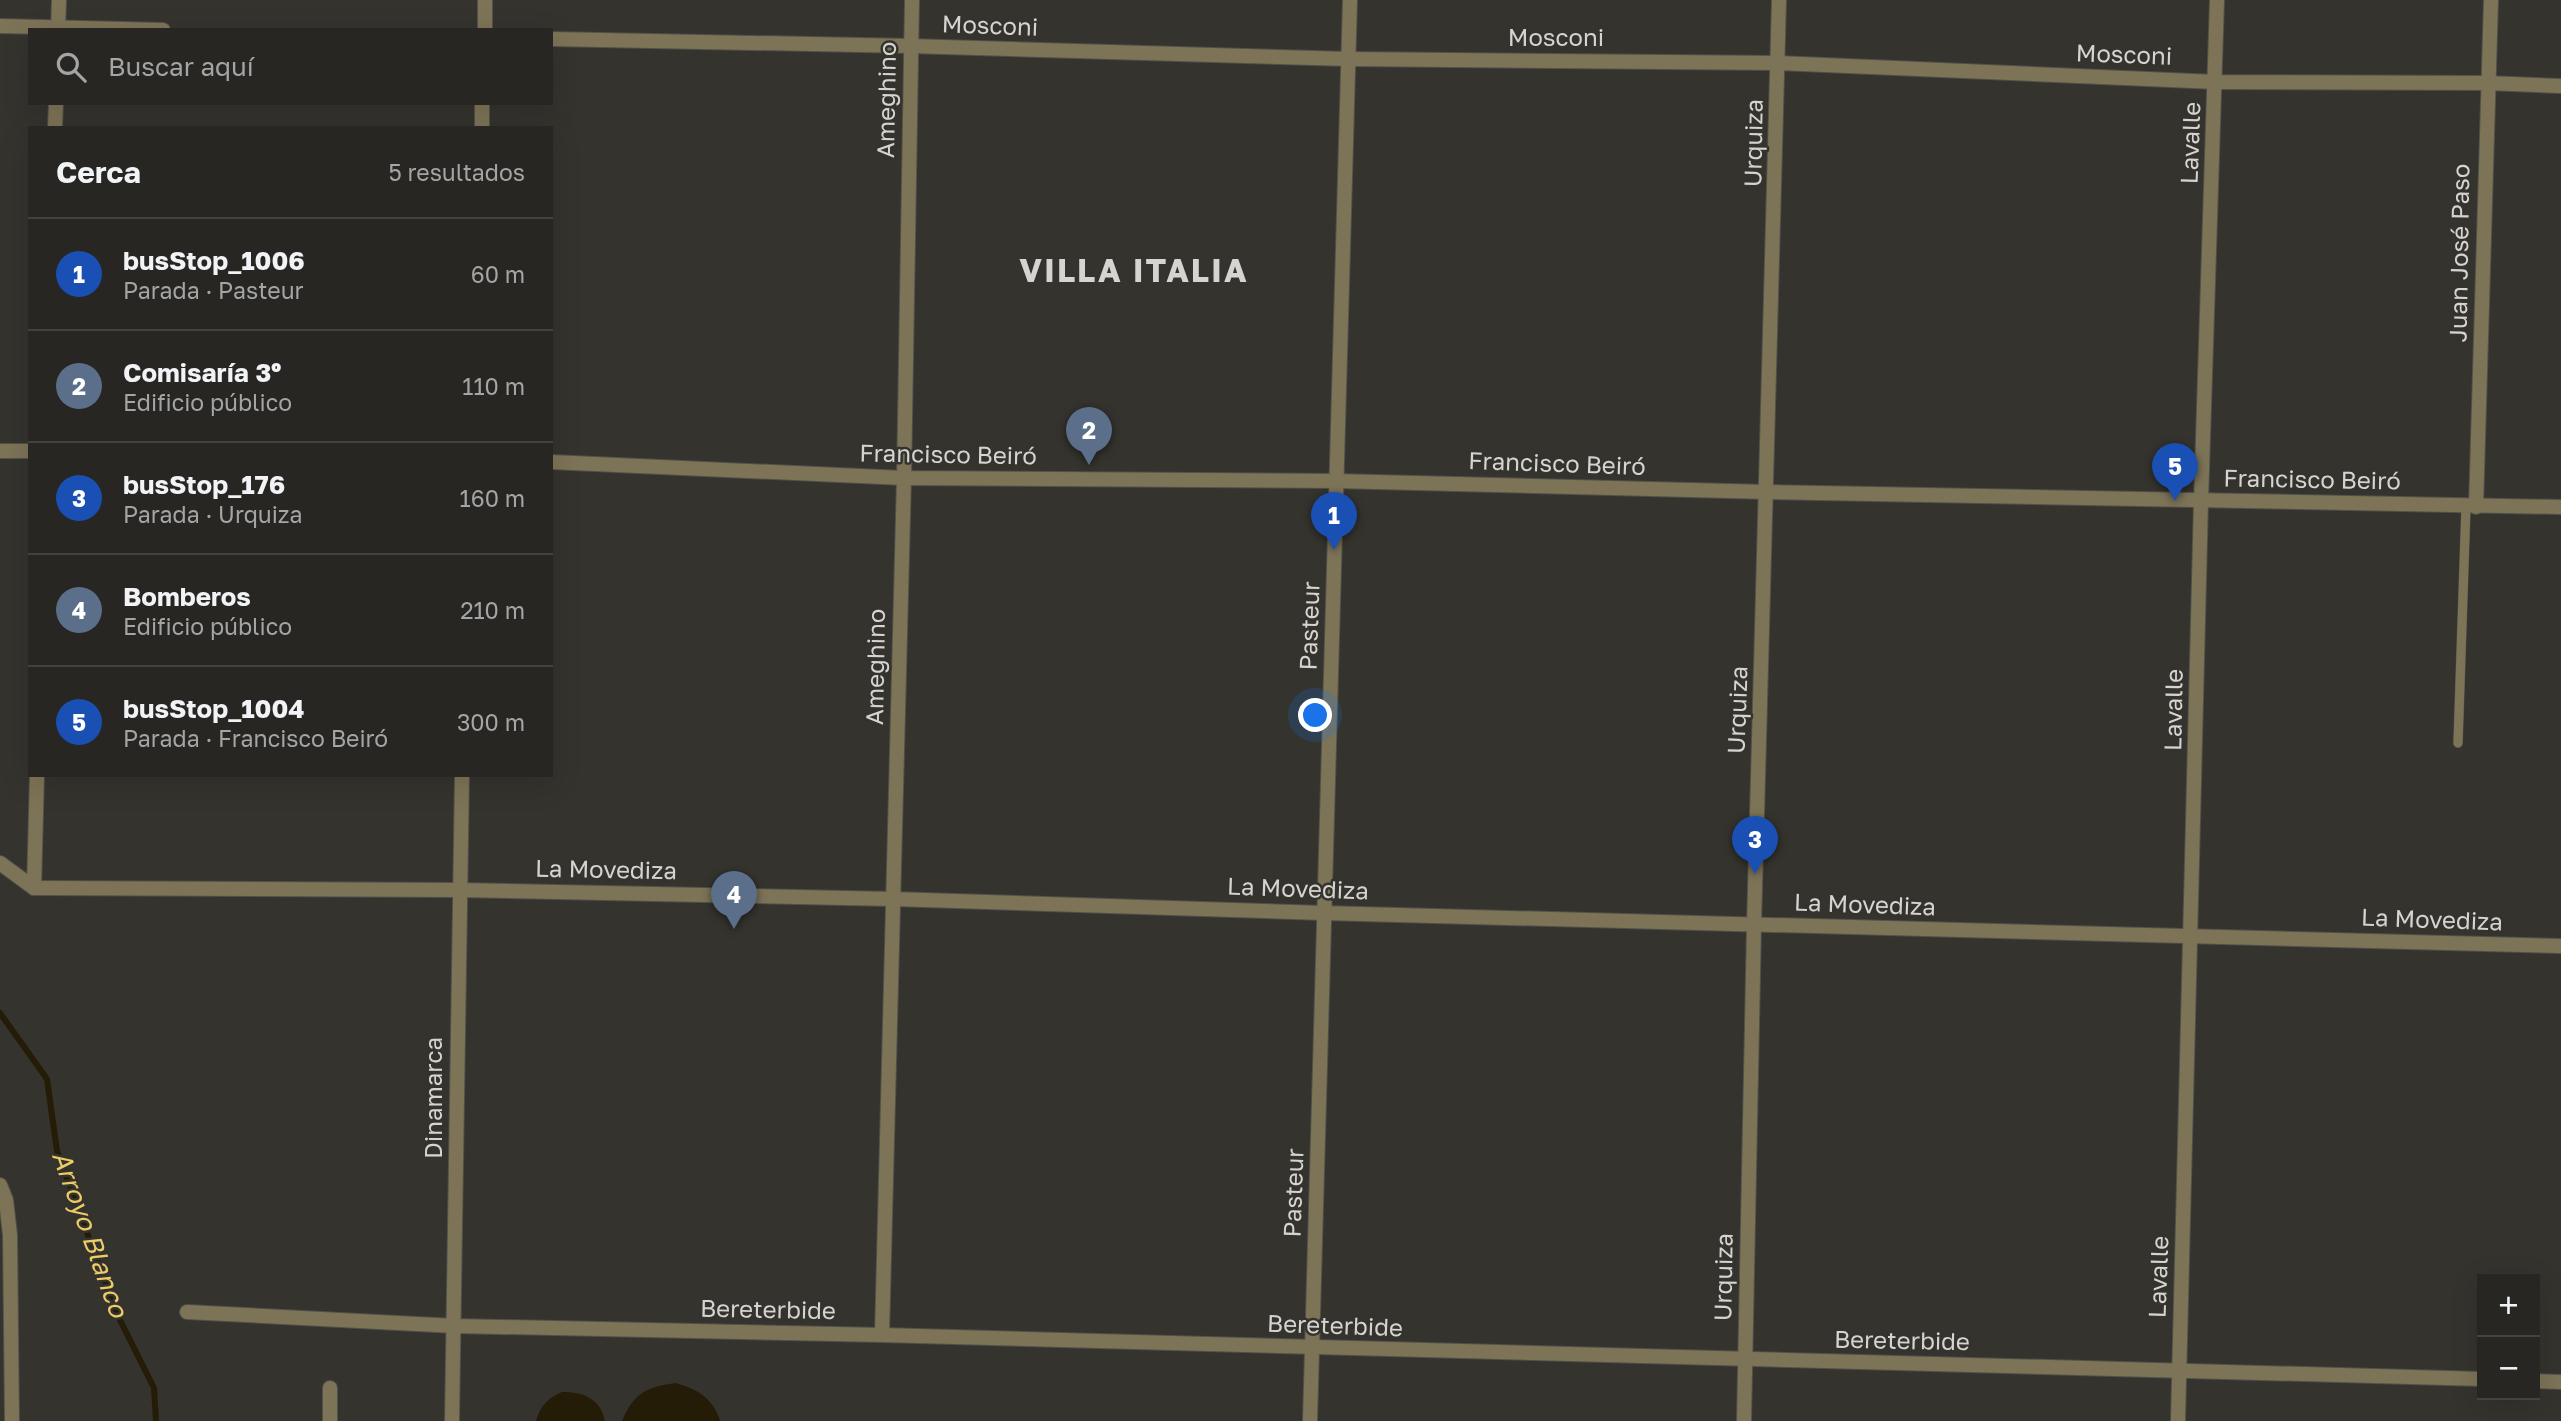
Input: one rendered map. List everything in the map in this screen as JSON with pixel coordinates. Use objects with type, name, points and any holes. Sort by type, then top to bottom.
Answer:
[{"type":"street","points":[[0,26],[58,28],[59,0]]},
{"type":"street","points":[[485,0],[485,28]]},
{"type":"street","name":"Ameghino","points":[[882,1335],[904,478],[912,0]]},
{"type":"street","name":"Pasteur","points":[[1310,1421],[1350,0]]},
{"type":"street","name":"Urquiza","points":[[1744,1421],[1754,925],[1768,492],[1779,0]]},
{"type":"street","name":"Lavalle","points":[[2178,1421],[2201,501],[2217,0]]},
{"type":"street","name":"Juan José Paso","points":[[2471,506],[2491,0]]},
{"type":"street","name":"Mosconi","points":[[553,39],[910,46],[1349,60],[1778,63],[2216,82],[2487,83],[2561,86]]},
{"type":"street","points":[[55,126],[56,105]]},
{"type":"street","points":[[482,105],[482,126]]},
{"type":"street","points":[[0,451],[28,451]]},
{"type":"street","name":"Francisco Beiró","points":[[553,462],[904,478],[1336,481],[2561,507]]},
{"type":"street","points":[[34,888],[37,777]]},
{"type":"street","name":"Dinamarca","points":[[453,1421],[458,890],[462,777]]},
{"type":"street","points":[[0,863],[34,888]]},
{"type":"street","name":"La Movediza","points":[[34,888],[458,890],[893,899],[2561,946]]},
{"type":"street","points":[[0,1185],[6,1200],[10,1235],[6,1313],[12,1421]]},
{"type":"street","name":"Bereterbide","points":[[187,1312],[455,1326],[882,1335],[2477,1380]]},
{"type":"street","points":[[2540,1381],[2561,1382]]},
{"type":"street","points":[[330,1388],[330,1421]]},
{"type":"lane","points":[[2458,743],[2471,506]]},
{"type":"shaded area","points":[[676,1383],[704,1396],[714,1407],[720,1421],[622,1421],[637,1397],[649,1389]]},
{"type":"shaded area","points":[[562,1392],[577,1393],[590,1398],[603,1413],[605,1421],[536,1421],[545,1403]]},
{"type":"waterway","name":"Arroyo Blanco","points":[[0,1013],[47,1079],[57,1151],[117,1314],[154,1388],[156,1421]]},
{"type":"place","name":"Comisaría 3º","points":[[1089,465]]},
{"type":"place","name":"busStop_1004","points":[[2175,501]]},
{"type":"place","name":"busStop_1006","points":[[1334,550]]},
{"type":"place","name":"busStop_176","points":[[1755,874]]},
{"type":"place","name":"Bomberos","points":[[734,929]]},
{"type":"district","name":"VILLA ITALIA","points":[[1134,271]]}]
